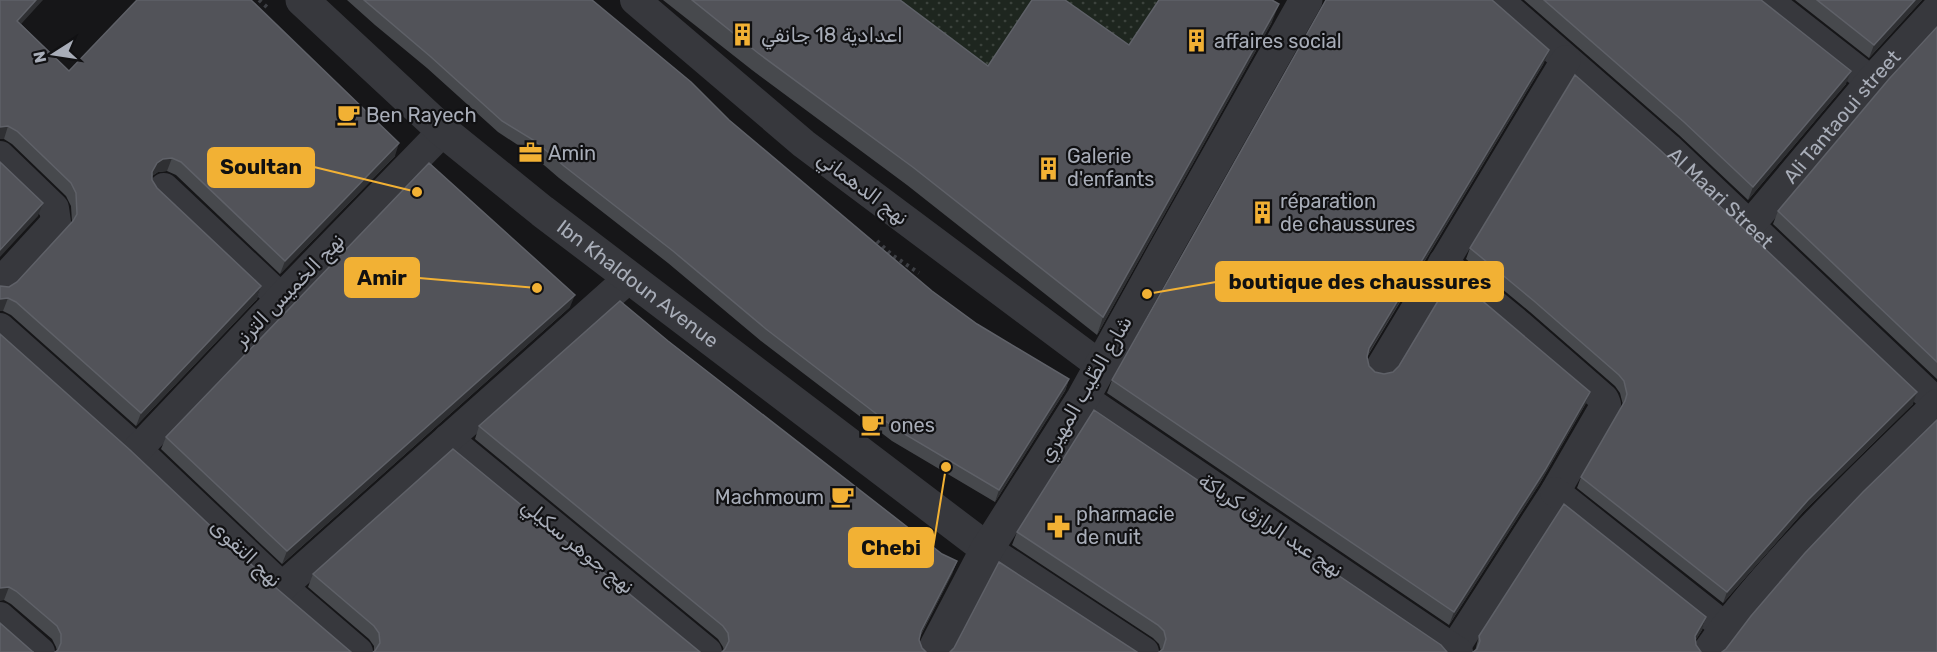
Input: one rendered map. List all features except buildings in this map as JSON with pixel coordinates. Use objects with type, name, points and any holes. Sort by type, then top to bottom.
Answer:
[{"type":"street","name":"Ibn Khaldoun Avenue","points":[[302,0],[443,131],[629,278],[987,549]]},
{"type":"street","name":"نهج الدهماني","points":[[635,0],[804,144],[1101,366]]},
{"type":"street","name":"Al Maari Street","points":[[1498,0],[1668,148],[1937,404]]},
{"type":"street","points":[[1767,0],[1871,81]]},
{"type":"street","name":"شارع الطّيب المهيري","points":[[933,652],[987,549],[1083,398],[1302,2]]},
{"type":"street","name":"Ali Tantaoui street","points":[[1750,225],[1871,81],[1936,11]]},
{"type":"street","points":[[1379,370],[1566,60]]},
{"type":"street","name":"نهج الخميس الترنر","points":[[137,450],[443,131]]},
{"type":"street","points":[[0,156],[54,208],[56,222],[0,282]]},
{"type":"street","points":[[164,188],[281,298]]},
{"type":"street","points":[[1443,262],[1606,400],[1606,404],[1555,492],[1455,651]]},
{"type":"street","points":[[282,587],[629,278]]},
{"type":"street","name":"نهج التقوى","points":[[0,328],[137,450],[282,587],[358,652]]},
{"type":"street","name":"نهج عبد الرازق كرباكة","points":[[1083,398],[1455,651]]},
{"type":"street","points":[[1707,652],[1725,627],[1810,529],[1937,404]]},
{"type":"street","name":"نهج جوهر سكيلي","points":[[448,439],[707,652]]},
{"type":"street","points":[[1555,492],[1725,627]]},
{"type":"street","points":[[987,549],[1144,652]]},
{"type":"street","points":[[0,617],[40,652]]},
{"type":"shaded area","points":[[871,0],[1164,0],[1122,63],[982,83]]},
{"type":"place","name":"اعدادية 18 جانفي","points":[[743,35]]},
{"type":"place","name":"affaires social","points":[[1196,41]]},
{"type":"place","name":"Ben Rayech","points":[[348,115]]},
{"type":"place","name":"Amin","points":[[530,153]]},
{"type":"place","name":"Galerie d'enfants","points":[[1049,168]]},
{"type":"place","name":"Soultan","points":[[417,192]]},
{"type":"place","name":"réparation de chaussures","points":[[1262,212]]},
{"type":"place","name":"Amir","points":[[537,288]]},
{"type":"place","name":"boutique des chaussures","points":[[1147,294]]},
{"type":"place","name":"ones","points":[[872,425]]},
{"type":"place","name":"Chebi","points":[[946,467]]},
{"type":"place","name":"Machmoum","points":[[842,497]]},
{"type":"place","name":"pharmacie de nuit","points":[[1058,526]]}]
